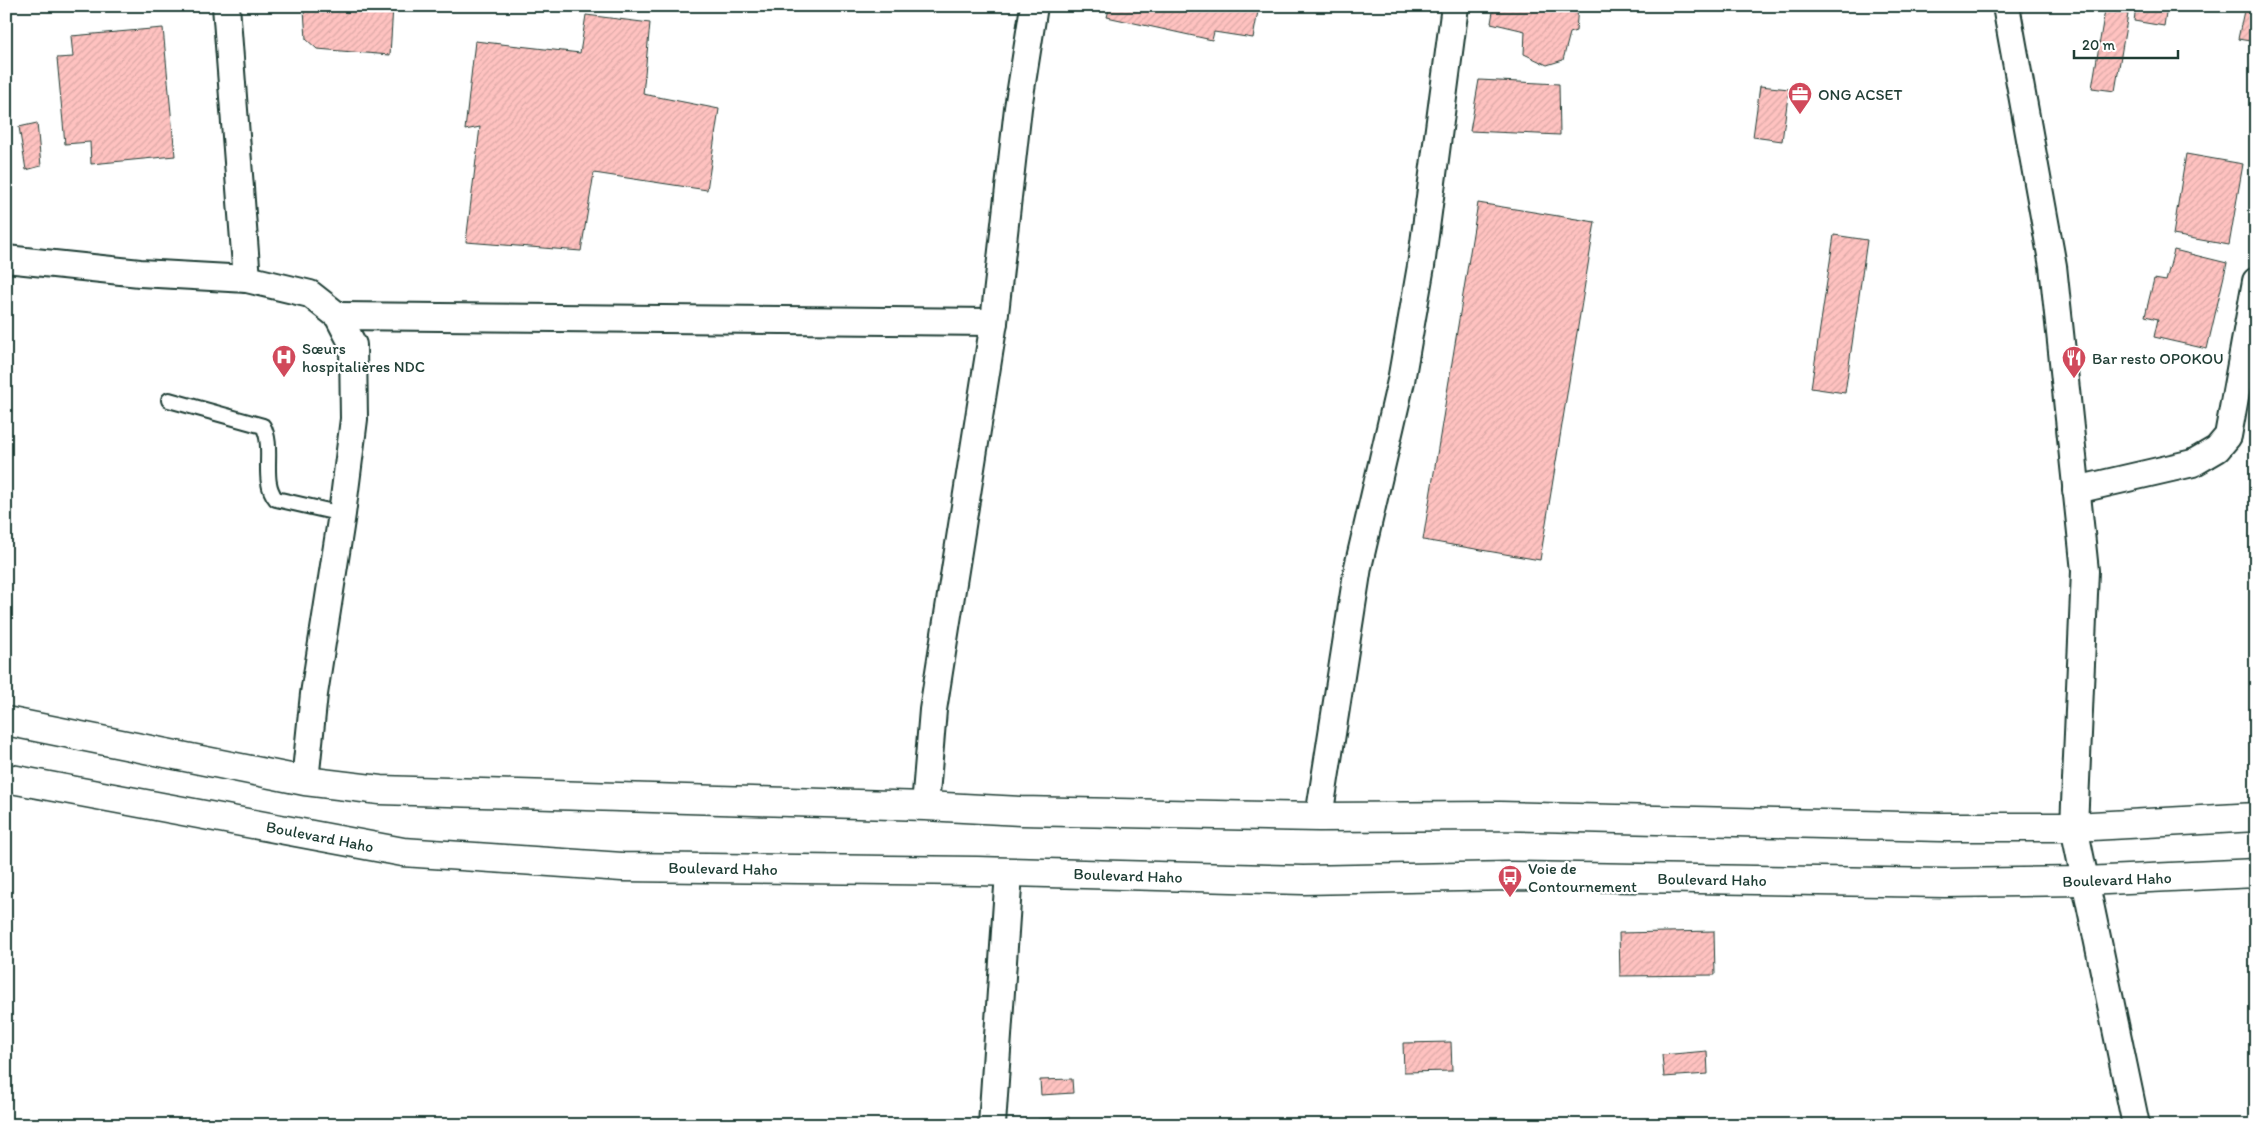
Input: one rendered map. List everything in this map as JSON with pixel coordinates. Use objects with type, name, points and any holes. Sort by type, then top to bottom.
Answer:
[{"type":"main road","points":[[6,721],[306,782],[380,790],[925,806],[1021,812],[1319,817],[1500,816],[1941,828],[2074,827],[2256,817]]},
{"type":"main road","name":"Boulevard Haho","points":[[6,778],[403,852],[622,867],[1009,872],[1303,880],[1511,876],[1945,883],[2085,881],[2256,873]]},
{"type":"street","points":[[226,6],[247,279]]},
{"type":"street","points":[[925,806],[933,710],[994,322],[1018,108],[1034,6]]},
{"type":"street","points":[[1319,817],[1358,566],[1405,362],[1421,266],[1455,6]]},
{"type":"street","points":[[2006,6],[2053,266],[2085,571],[2074,827],[2136,1125]]},
{"type":"street","points":[[6,259],[121,272],[247,279],[310,294],[338,316],[353,345],[354,418],[342,514],[314,694],[306,782]]},
{"type":"street","points":[[2076,490],[2193,463],[2217,449],[2228,436],[2256,281]]},
{"type":"street","points":[[338,316],[994,322]]},
{"type":"street","points":[[992,1125],[1009,872]]},
{"type":"lane","points":[[170,400],[263,426],[267,434],[269,452],[270,491],[276,499],[342,514]]},
{"type":"building","points":[[320,6],[393,6],[390,55],[317,49],[306,39],[304,10]]},
{"type":"building","points":[[1110,6],[1259,6],[1253,38],[1214,32],[1212,40],[1107,17]]},
{"type":"building","points":[[1494,6],[1578,6],[1576,31],[1570,33],[1563,60],[1547,65],[1524,54],[1525,31],[1491,23]]},
{"type":"building","points":[[2136,6],[2167,6],[2164,26],[2134,21]]},
{"type":"building","points":[[2245,6],[2256,7],[2256,42],[2238,39]]},
{"type":"building","points":[[2105,10],[2128,14],[2115,91],[2092,88]]},
{"type":"building","points":[[586,15],[650,23],[643,94],[719,109],[707,190],[594,173],[581,251],[466,242],[480,127],[465,130],[475,41],[580,53]]},
{"type":"building","points":[[163,28],[175,156],[91,164],[90,142],[65,144],[57,58],[73,57],[71,36]]},
{"type":"building","points":[[1479,80],[1559,84],[1560,135],[1470,131]]},
{"type":"building","points":[[1760,86],[1789,89],[1782,141],[1753,137]]},
{"type":"building","points":[[37,123],[41,166],[26,170],[19,127]]},
{"type":"building","points":[[2186,154],[2243,164],[2229,245],[2173,235]]},
{"type":"building","points":[[1478,203],[1595,222],[1540,560],[1423,540]]},
{"type":"building","points":[[1834,235],[1867,240],[1845,393],[1811,388]]},
{"type":"building","points":[[2174,250],[2227,263],[2207,349],[2154,337],[2158,319],[2145,316],[2154,279],[2166,281]]},
{"type":"building","points":[[1714,931],[1715,975],[1620,976],[1619,933]]},
{"type":"building","points":[[1451,1042],[1452,1071],[1404,1072],[1403,1043]]},
{"type":"building","points":[[1707,1051],[1708,1074],[1664,1077],[1662,1055]]},
{"type":"building","points":[[1072,1079],[1073,1093],[1041,1095],[1040,1080]]},
{"type":"building","points":[[1069,1117],[1070,1125],[1038,1125],[1038,1119]]},
{"type":"place","name":"ONG ACSET","points":[[1800,115]]},
{"type":"place","name":"Sœurs hospitalières NDC","points":[[284,378]]},
{"type":"place","name":"Bar resto OPOKOU","points":[[2074,379]]},
{"type":"place","name":"Voie de Contournement","points":[[1510,898]]}]
